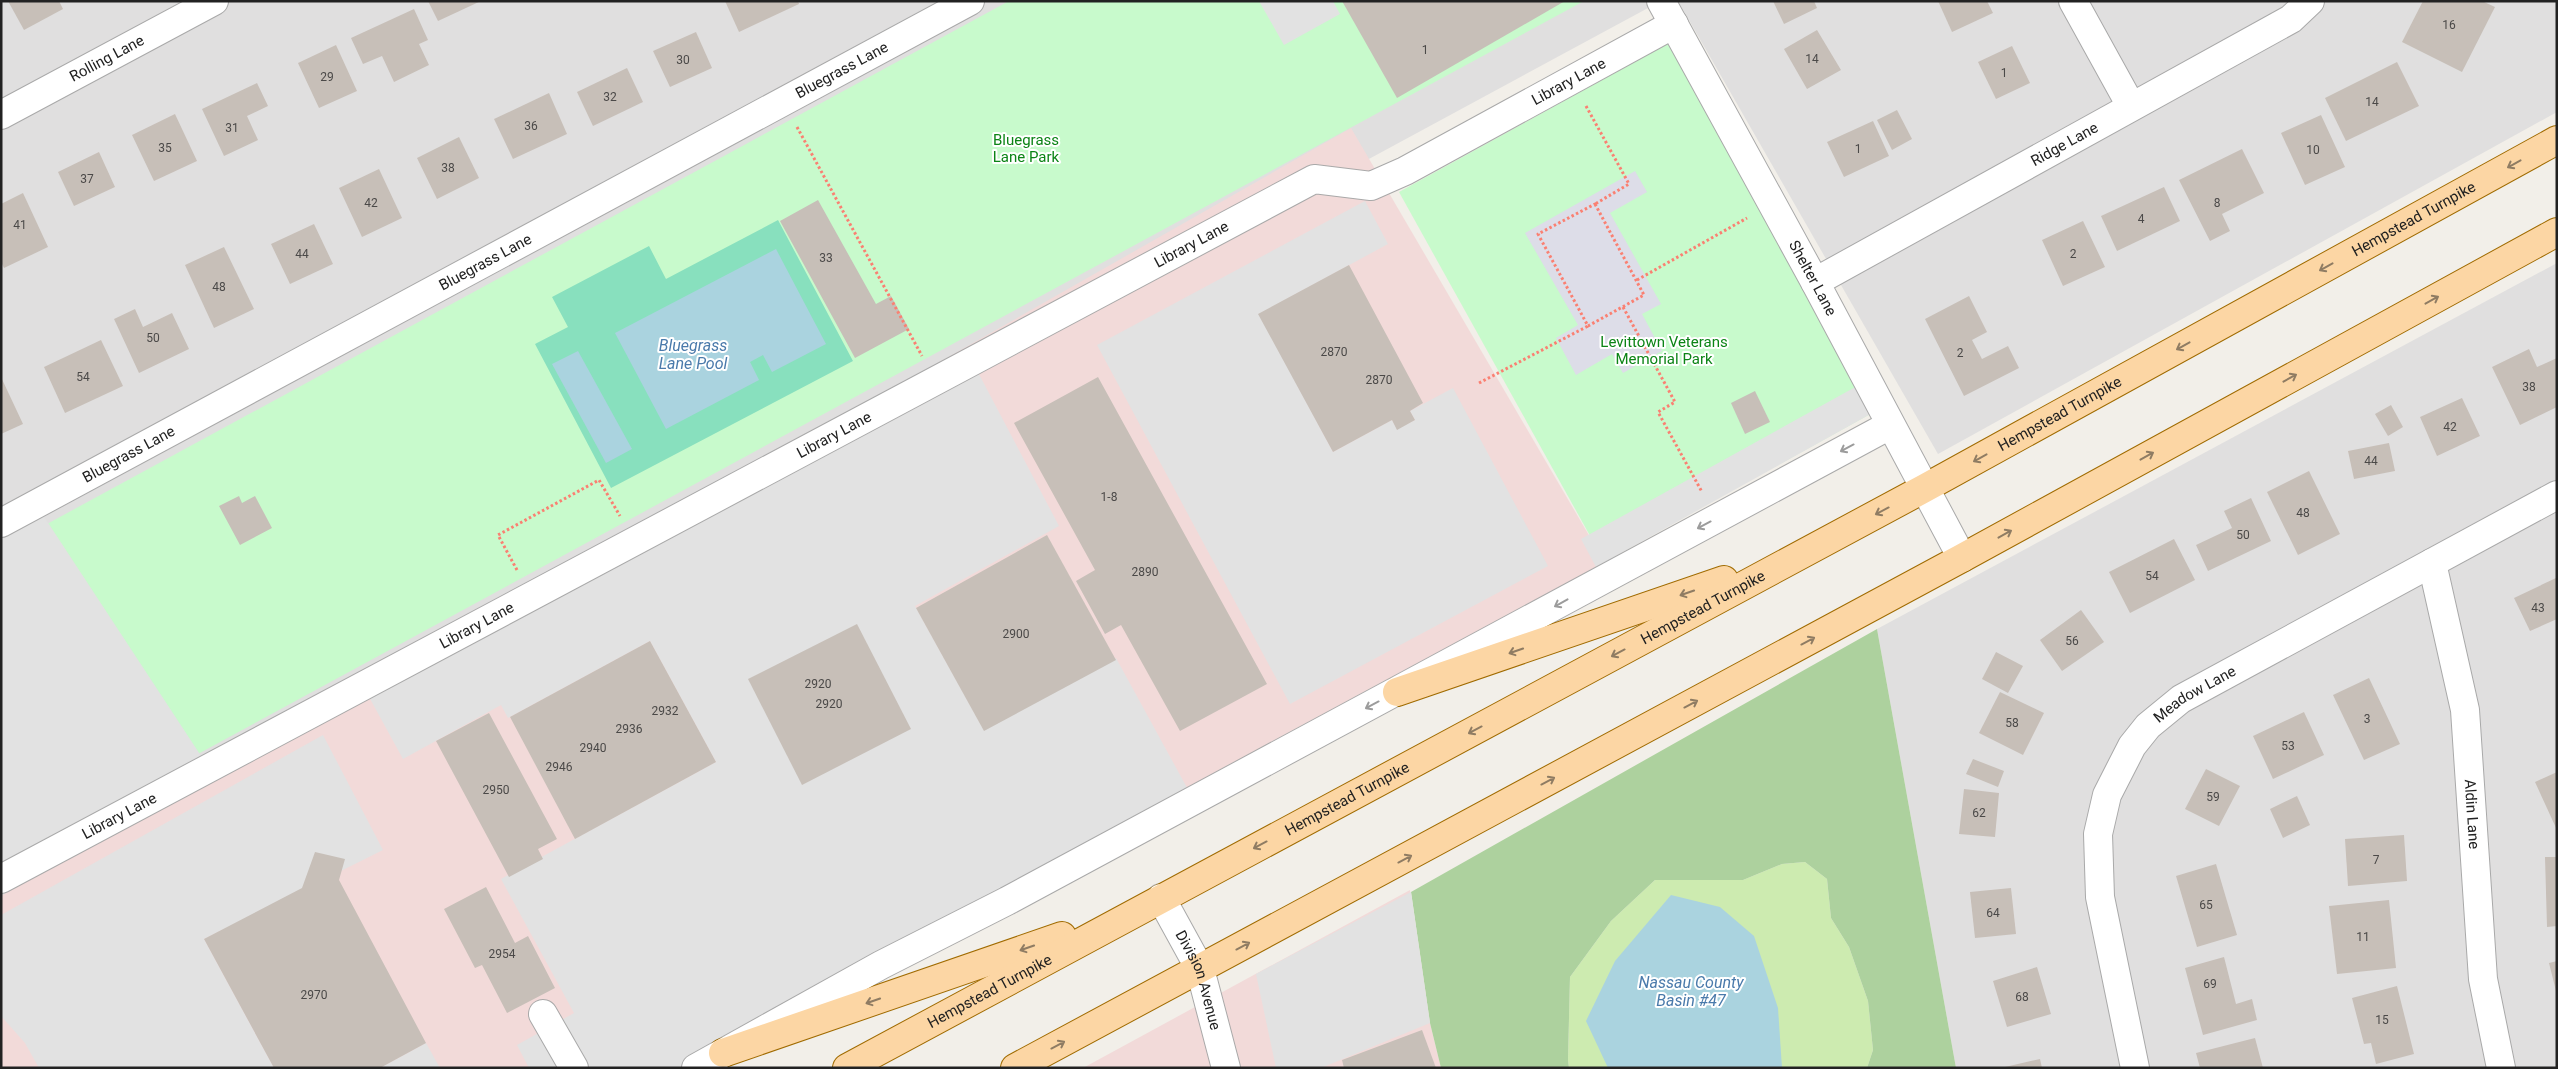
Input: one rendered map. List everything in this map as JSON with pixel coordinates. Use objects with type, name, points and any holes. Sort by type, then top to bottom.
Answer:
[{"type":"main road","name":"Hempstead Turnpike","points":[[847,1068],[1925,488],[2557,140]]},
{"type":"main road","points":[[1015,1068],[1962,558],[2557,232]]},
{"type":"main road","points":[[1397,692],[1799,555]]},
{"type":"main road","points":[[723,1053],[1150,904]]},
{"type":"street","name":"Rolling Lane","points":[[1,116],[214,1]]},
{"type":"street","name":"Bluegrass Lane","points":[[1,523],[970,1]]},
{"type":"street","points":[[2073,1],[2131,106]]},
{"type":"street","name":"Ridge Lane","points":[[1815,282],[2290,19],[2310,1]]},
{"type":"street","name":"Library Lane","points":[[1,879],[1314,179],[1371,186],[1406,171],[1572,80],[1667,13]]},
{"type":"street","name":"Shelter Lane","points":[[1667,13],[1815,282],[1962,558]]},
{"type":"street","points":[[696,1068],[881,964],[1007,901],[1890,425]]},
{"type":"street","name":"Meadow Lane","points":[[2135,1068],[2100,896],[2098,834],[2108,795],[2132,746],[2148,726],[2181,699],[2557,495]]},
{"type":"street","name":"Aldin Lane","points":[[2432,563],[2465,710],[2483,979],[2501,1068]]},
{"type":"street","name":"Division Avenue","points":[[1150,904],[1200,970],[1226,1068]]},
{"type":"street","points":[[543,1014],[574,1068]]},
{"type":"path","points":[[1572,80],[1628,184],[1538,234],[1588,326]]},
{"type":"path","points":[[783,102],[936,380]]},
{"type":"path","points":[[1479,383],[1644,295],[1595,204]]},
{"type":"path","points":[[1637,280],[1772,204]]},
{"type":"path","points":[[1623,307],[1675,402],[1658,412],[1716,519]]},
{"type":"path","points":[[531,597],[498,534],[599,480],[635,542]]},
{"type":"shaded area","points":[[1,1],[1661,1],[1,899]]},
{"type":"shaded area","points":[[1259,1],[1333,1],[1340,14],[1284,45]]},
{"type":"shaded area","points":[[1678,1],[2557,1],[2557,112],[1938,454]]},
{"type":"shaded area","points":[[1351,128],[1604,561],[1596,567],[666,1068],[1,1068],[1,896]]},
{"type":"shaded area","points":[[1635,171],[1647,192],[1610,213],[1661,304],[1642,314],[1662,351],[1623,373],[1612,354],[1576,375],[1556,338],[1578,325],[1525,233]]},
{"type":"shaded area","points":[[1365,201],[1388,244],[1259,314],[1333,452],[1392,420],[1397,429],[1415,420],[1410,411],[1453,388],[1548,566],[1290,704],[1097,345]]},
{"type":"shaded area","points":[[2557,263],[2557,1068],[1956,1068],[1877,629]]},
{"type":"shaded area","points":[[971,359],[1059,526],[915,606],[984,730],[1116,658],[1191,795],[691,1068],[529,1068],[517,1045],[574,1013],[501,879],[716,762],[650,641],[508,718],[501,705],[403,759],[363,686]]},
{"type":"shaded area","points":[[1859,385],[1874,412],[1596,567],[1581,539]]},
{"type":"shaded area","points":[[37,506],[207,765],[1,877],[1,525]]},
{"type":"shaded area","points":[[323,735],[383,850],[204,939],[274,1068],[39,1068],[25,1043],[1,1016],[1,915]]},
{"type":"shaded area","points":[[1410,890],[1430,1023],[1441,1068],[1083,1068]]},
{"type":"shaded area","points":[[1411,892],[1430,1023],[1321,1068],[1276,1068],[1256,974]]},
{"type":"shaded area","points":[[426,1043],[440,1068],[380,1068]]},
{"type":"green space","name":"Bluegrass Lane Park","points":[[1009,1],[1584,1],[1,861],[1,549]]},
{"type":"green space","name":"Levittown Veterans Memorial Park","points":[[1669,43],[1874,412],[1604,561],[1399,192]]},
{"type":"green space","points":[[778,220],[853,361],[611,488],[535,344],[568,327],[552,297],[649,246],[666,279]]},
{"type":"green space","points":[[1877,629],[1956,1068],[1867,1068],[1873,1050],[1868,1001],[1849,947],[1831,918],[1827,879],[1805,862],[1782,864],[1743,880],[1655,880],[1611,921],[1570,977],[1569,1068],[1441,1068],[1430,1023],[1411,892]]},
{"type":"green space","points":[[1805,862],[1827,879],[1831,918],[1849,947],[1868,1001],[1873,1050],[1867,1068],[1569,1068],[1570,977],[1611,921],[1655,880],[1743,880],[1782,864]]},
{"type":"water","name":"Bluegrass Lane Pool","points":[[776,249],[826,344],[772,372],[763,355],[750,362],[759,380],[666,429],[615,333]]},
{"type":"water","points":[[578,351],[632,449],[606,463],[552,364]]},
{"type":"water","name":"Nassau County Basin #47","points":[[1671,895],[1720,907],[1754,936],[1778,1008],[1782,1068],[1608,1068],[1586,1021],[1615,961]]},
{"type":"building","points":[[8,1],[59,1],[63,9],[24,30]]},
{"type":"building","points":[[428,1],[481,1],[438,21]]},
{"type":"building","points":[[725,1],[798,1],[799,4],[739,32]]},
{"type":"building","points":[[1342,1],[1565,1],[1397,98]]},
{"type":"building","points":[[1773,1],[1814,1],[1817,8],[1784,24]]},
{"type":"building","points":[[1938,1],[1987,1],[1993,13],[1952,32]]},
{"type":"building","points":[[2423,1],[2482,1],[2495,7],[2462,72],[2402,42]]},
{"type":"building","points":[[414,9],[428,40],[419,44],[429,65],[394,82],[382,56],[363,64],[351,38]]},
{"type":"building","points":[[1817,30],[1841,70],[1807,89],[1784,49]]},
{"type":"building","points":[[696,32],[712,68],[670,87],[653,51]]},
{"type":"building","points":[[336,45],[357,91],[319,108],[298,63]]},
{"type":"building","points":[[2012,46],[2030,83],[1996,99],[1978,62]]},
{"type":"building","points":[[2397,62],[2419,106],[2346,141],[2325,98]]},
{"type":"building","points":[[627,68],[643,102],[593,126],[577,92]]},
{"type":"building","points":[[257,83],[268,106],[247,116],[258,140],[224,156],[202,109]]},
{"type":"building","points":[[549,93],[567,134],[513,159],[494,119]]},
{"type":"building","points":[[1897,110],[1912,139],[1892,150],[1877,120]]},
{"type":"building","points":[[175,114],[197,161],[154,181],[132,135]]},
{"type":"building","points":[[2321,115],[2345,167],[2305,185],[2281,133]]},
{"type":"building","points":[[1873,121],[1889,156],[1844,177],[1827,142]]},
{"type":"building","points":[[459,137],[479,178],[437,199],[417,158]]},
{"type":"building","points":[[2242,149],[2264,193],[2222,214],[2230,231],[2210,241],[2179,180]]},
{"type":"building","points":[[99,152],[115,187],[74,206],[58,172]]},
{"type":"building","points":[[379,169],[402,218],[362,237],[339,188]]},
{"type":"building","points":[[2164,187],[2180,221],[2117,251],[2101,216]]},
{"type":"building","points":[[23,193],[48,247],[4,268],[1,262],[1,204]]},
{"type":"building","points":[[818,200],[876,304],[891,296],[909,329],[855,358],[780,221]]},
{"type":"building","points":[[2083,221],[2105,267],[2063,286],[2042,240]]},
{"type":"building","points":[[314,224],[333,264],[290,284],[271,244]]},
{"type":"building","points":[[224,247],[254,309],[214,328],[185,265]]},
{"type":"building","points":[[1349,265],[1423,403],[1410,411],[1415,420],[1397,430],[1392,420],[1333,452],[1258,314]]},
{"type":"building","points":[[1969,296],[1987,332],[1972,340],[1982,359],[2008,346],[2019,368],[1964,396],[1925,319]]},
{"type":"building","points":[[135,309],[143,327],[172,313],[189,349],[139,373],[114,319]]},
{"type":"building","points":[[101,340],[123,386],[65,413],[44,367]]},
{"type":"building","points":[[2529,349],[2537,367],[2557,358],[2557,407],[2520,425],[2492,367]]},
{"type":"building","points":[[1,377],[23,424],[1,434]]},
{"type":"building","points":[[1098,377],[1267,684],[1180,731],[1121,625],[1105,634],[1076,581],[1095,570],[1014,423]]},
{"type":"building","points":[[1755,391],[1770,422],[1745,434],[1731,403]]},
{"type":"building","points":[[2462,398],[2480,436],[2437,456],[2420,417]]},
{"type":"building","points":[[2391,405],[2403,427],[2388,436],[2375,414]]},
{"type":"building","points":[[2389,443],[2395,471],[2354,479],[2348,451]]},
{"type":"building","points":[[2309,471],[2340,534],[2298,555],[2267,492]]},
{"type":"building","points":[[239,496],[242,503],[255,496],[272,528],[240,545],[219,506]]},
{"type":"building","points":[[2251,498],[2271,541],[2208,571],[2196,545],[2232,528],[2224,511]]},
{"type":"building","points":[[1047,535],[1116,660],[984,731],[916,608]]},
{"type":"building","points":[[2174,539],[2195,580],[2130,613],[2109,572]]},
{"type":"building","points":[[2556,578],[2557,619],[2530,631],[2514,598]]},
{"type":"building","points":[[2081,610],[2104,642],[2062,671],[2040,640]]},
{"type":"building","points":[[857,624],[911,729],[802,785],[748,679]]},
{"type":"building","points":[[650,641],[716,762],[575,839],[510,717]]},
{"type":"building","points":[[1996,652],[2023,666],[2008,693],[1982,679]]},
{"type":"building","points":[[2369,678],[2400,744],[2364,760],[2333,695]]},
{"type":"building","points":[[2000,692],[2044,713],[2023,755],[1979,733]]},
{"type":"building","points":[[2304,712],[2324,755],[2273,779],[2253,736]]},
{"type":"building","points":[[489,713],[557,839],[538,849],[543,859],[509,877],[436,741]]},
{"type":"building","points":[[1973,759],[2004,771],[1998,787],[1966,774]]},
{"type":"building","points":[[2206,769],[2240,786],[2219,826],[2185,809]]},
{"type":"building","points":[[2557,772],[2557,830],[2535,782]]},
{"type":"building","points":[[1964,789],[1999,793],[1995,837],[1959,834]]},
{"type":"building","points":[[2297,796],[2310,825],[2283,838],[2270,809]]},
{"type":"building","points":[[2404,835],[2407,881],[2348,886],[2345,839]]},
{"type":"building","points":[[315,852],[345,859],[339,880],[426,1043],[380,1068],[274,1068],[204,939],[302,888]]},
{"type":"building","points":[[2545,857],[2557,857],[2557,926],[2547,927]]},
{"type":"building","points":[[2216,864],[2237,935],[2197,947],[2176,876]]},
{"type":"building","points":[[486,887],[515,943],[528,936],[555,988],[507,1013],[482,965],[475,968],[444,909]]},
{"type":"building","points":[[2011,888],[2016,934],[1975,938],[1970,892]]},
{"type":"building","points":[[2389,900],[2396,968],[2337,974],[2329,906]]},
{"type":"building","points":[[2224,957],[2236,1004],[2252,999],[2257,1020],[2203,1035],[2185,968]]},
{"type":"building","points":[[2557,961],[2557,991],[2556,991],[2549,963]]},
{"type":"building","points":[[2037,967],[2051,1014],[2007,1027],[1993,981]]},
{"type":"building","points":[[2397,986],[2414,1054],[2376,1064],[2371,1043],[2364,1044],[2352,998]]},
{"type":"building","points":[[1422,1030],[1436,1068],[1344,1068],[1342,1060]]},
{"type":"building","points":[[2255,1038],[2263,1068],[2200,1068],[2196,1053]]},
{"type":"building","points":[[2040,1059],[2042,1068],[2005,1068],[2005,1067]]}]
